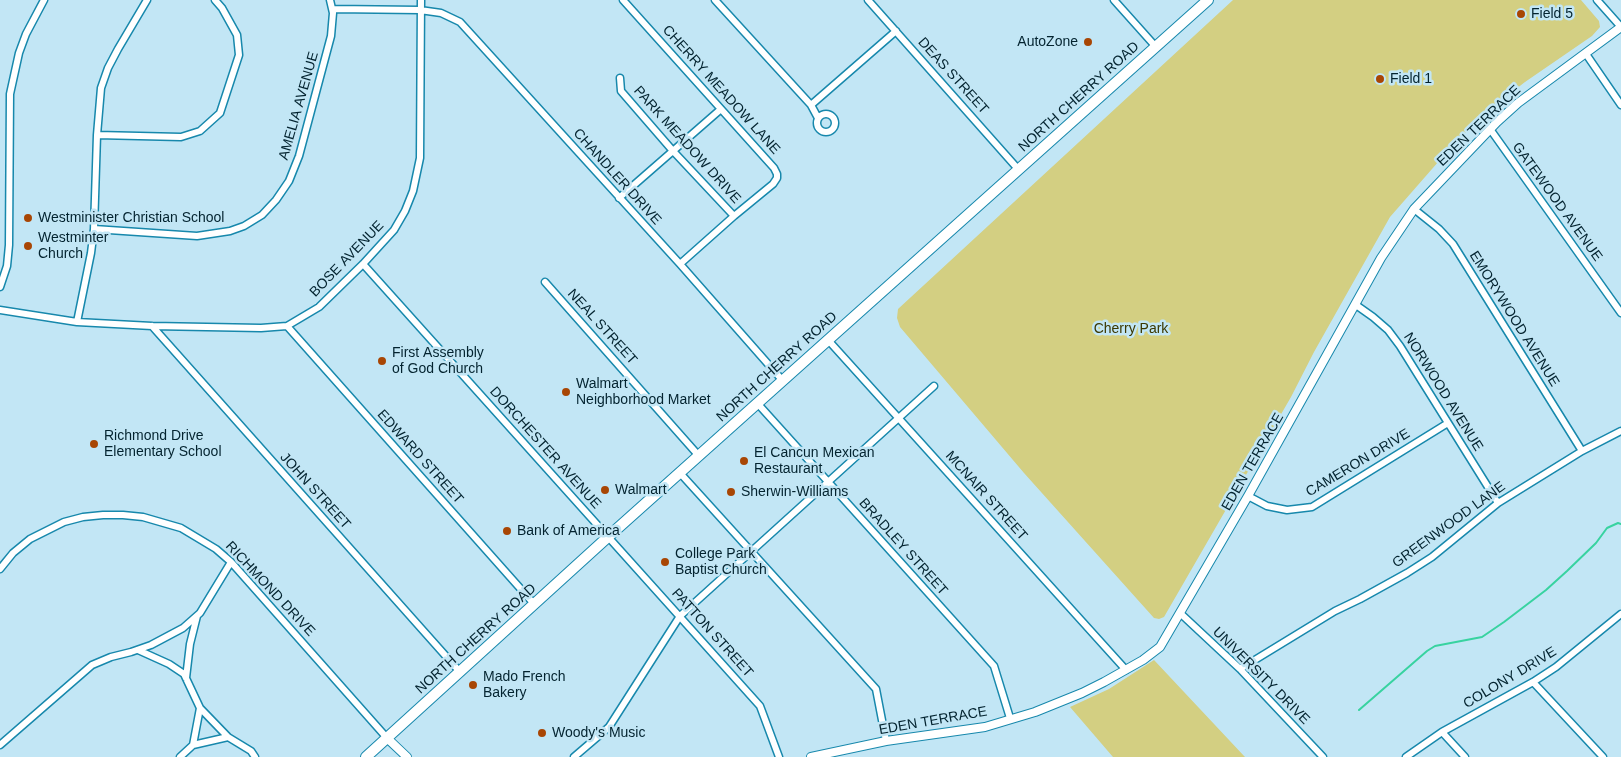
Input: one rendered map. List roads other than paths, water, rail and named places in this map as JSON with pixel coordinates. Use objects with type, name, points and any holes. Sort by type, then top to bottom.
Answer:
[{"type":"main road","name":"NORTH CHERRY ROAD","points":[[366,757],[609,536],[1208,0]]},
{"type":"street","points":[[0,287],[7,266],[10,94],[19,53],[26,34],[44,0]]},
{"type":"street","points":[[77,322],[94,229],[97,135],[102,88],[108,68],[147,0]]},
{"type":"street","points":[[97,135],[180,137],[200,131],[220,113],[239,55],[237,35],[222,8],[215,0]]},
{"type":"street","name":"AMELIA AVENUE","points":[[94,229],[197,236],[230,231],[244,226],[262,215],[276,200],[289,181],[299,156],[331,36],[332,9],[330,0]]},
{"type":"street","name":"BOSE AVENUE","points":[[0,310],[77,322],[152,326],[261,328],[287,326],[319,307],[363,264],[394,230],[414,191],[420,158],[420,0]]},
{"type":"street","name":"CHERRY MEADOW LANE","points":[[623,0],[774,168],[777,178],[773,184],[734,216]]},
{"type":"street","points":[[715,0],[812,105],[818,118]]},
{"type":"street","name":"DEAS STREET","points":[[868,0],[1018,169]]},
{"type":"street","points":[[1114,0],[1156,47]]},
{"type":"street","points":[[1597,0],[1621,27]]},
{"type":"street","name":"CHANDLER DRIVE","points":[[332,9],[420,10],[442,13],[460,22],[680,264],[783,381]]},
{"type":"street","name":"EDEN TERRACE","points":[[811,757],[886,741],[985,727],[1035,712],[1104,682],[1143,660],[1160,646],[1248,496],[1381,258],[1414,209],[1518,103],[1621,27]]},
{"type":"street","points":[[812,105],[896,31]]},
{"type":"street","points":[[1586,54],[1621,104]]},
{"type":"street","name":"PARK MEADOW DRIVE","points":[[620,78],[621,92],[734,216],[680,264]]},
{"type":"street","points":[[619,198],[721,109]]},
{"type":"street","name":"GATEWOOD AVENUE","points":[[1490,130],[1621,313]]},
{"type":"street","name":"EMORYWOOD AVENUE","points":[[1414,209],[1439,229],[1452,244],[1582,451]]},
{"type":"street","name":"DORCHESTER AVENUE","points":[[363,264],[609,536]]},
{"type":"street","name":"NEAL STREET","points":[[545,282],[699,456]]},
{"type":"street","name":"NORWOOD AVENUE","points":[[1356,305],[1373,317],[1400,346],[1498,503]]},
{"type":"street","name":"JOHN STREET","points":[[152,326],[460,672]]},
{"type":"street","name":"EDWARD STREET","points":[[287,326],[534,604]]},
{"type":"street","name":"MCNAIR STREET","points":[[828,340],[1126,670]]},
{"type":"street","points":[[574,757],[609,727],[680,616],[934,386]]},
{"type":"street","name":"BRADLEY STREET","points":[[758,404],[994,666],[1010,718]]},
{"type":"street","name":"CAMERON DRIVE","points":[[1248,496],[1267,506],[1287,510],[1312,507],[1448,423]]},
{"type":"street","name":"GREENWOOD LANE","points":[[1240,668],[1335,610],[1368,595],[1407,573],[1432,556],[1498,503],[1582,451],[1621,431]]},
{"type":"street","points":[[680,473],[876,689],[886,741]]},
{"type":"street","name":"RICHMOND DRIVE","points":[[0,568],[30,539],[64,522],[103,515],[143,517],[175,526],[199,538],[231,562],[387,738],[407,757]]},
{"type":"street","name":"PATTON STREET","points":[[609,536],[760,706],[780,757]]},
{"type":"street","points":[[0,745],[92,665],[151,645],[183,628],[197,616],[231,562]]},
{"type":"street","name":"UNIVERSITY DRIVE","points":[[1180,613],[1240,668],[1323,757]]},
{"type":"street","name":"COLONY DRIVE","points":[[1406,757],[1442,732],[1533,682],[1578,650],[1621,614]]},
{"type":"street","points":[[186,678],[190,644],[197,616]]},
{"type":"street","points":[[138,650],[169,664],[184,674],[200,708],[228,737],[245,747],[255,757]]},
{"type":"street","points":[[1533,682],[1603,757]]},
{"type":"street","points":[[194,745],[200,708]]},
{"type":"street","points":[[1442,732],[1465,757]]},
{"type":"street","points":[[180,757],[194,745],[228,737]]},
{"type":"waterway","points":[[1359,710],[1435,646],[1482,637],[1504,622],[1546,590],[1567,571],[1596,543],[1607,528],[1618,523],[1621,524]]},
{"type":"place","name":"Field 5","points":[[1521,14]]},
{"type":"place","name":"AutoZone","points":[[1088,42]]},
{"type":"place","name":"Field 1","points":[[1380,79]]},
{"type":"place","name":"Westminister Christian School","points":[[28,218]]},
{"type":"place","name":"Westminter Church","points":[[28,246]]},
{"type":"place","name":"First Assembly of God Church","points":[[382,361]]},
{"type":"place","name":"Walmart Neighborhood Market","points":[[566,392]]},
{"type":"place","name":"Richmond Drive Elementary School","points":[[94,444]]},
{"type":"place","name":"El Cancun Mexican Restaurant","points":[[744,461]]},
{"type":"place","name":"Walmart","points":[[605,490]]},
{"type":"place","name":"Sherwin-Williams","points":[[731,492]]},
{"type":"place","name":"Bank of America","points":[[507,531]]},
{"type":"place","name":"College Park Baptist Church","points":[[665,562]]},
{"type":"place","name":"Mado French Bakery","points":[[473,685]]},
{"type":"place","name":"Woody's Music","points":[[542,733]]},
{"type":"park label","name":"Cherry Park","points":[[1131,329]]}]
